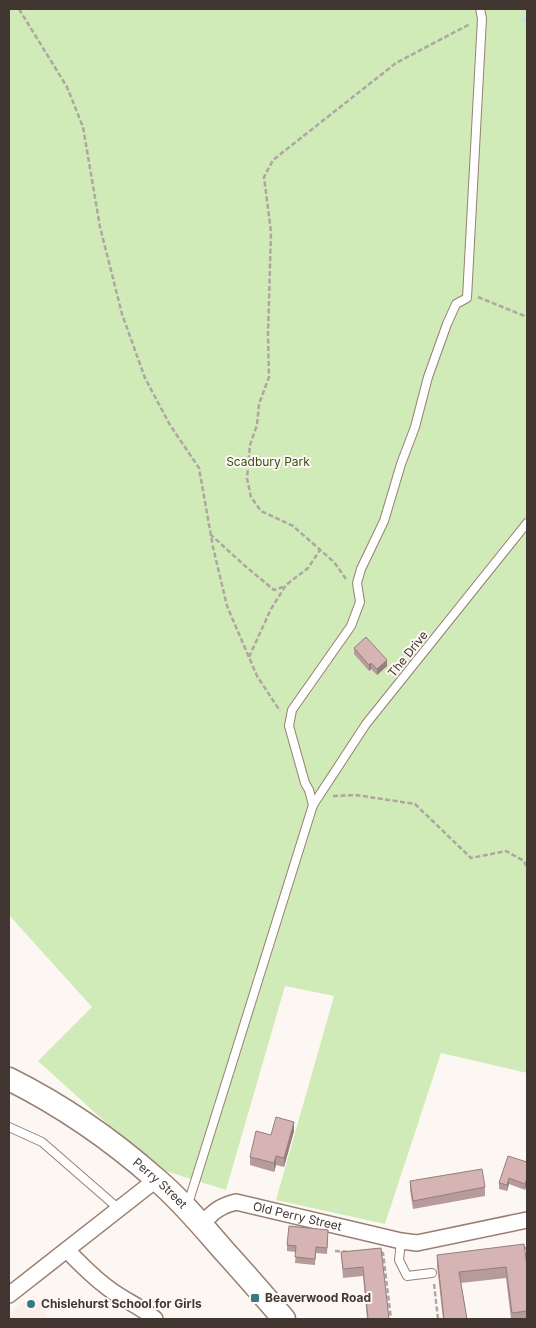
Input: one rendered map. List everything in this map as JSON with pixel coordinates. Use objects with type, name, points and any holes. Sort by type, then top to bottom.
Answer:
[{"type":"main road","name":"Perry Street","points":[[9,1079],[36,1092],[74,1117],[120,1149],[157,1179],[202,1225],[284,1319]]},
{"type":"street","points":[[9,1295],[157,1179]]},
{"type":"street","name":"Old Perry Street","points":[[202,1225],[210,1215],[222,1206],[236,1202],[400,1241],[432,1241],[527,1220]]},
{"type":"street","points":[[67,1250],[86,1271],[155,1319]]},
{"type":"lane","points":[[315,802],[304,783],[289,726],[292,710],[351,626],[360,602],[357,583],[361,569],[384,521],[401,464],[415,427],[428,377],[456,304],[467,298],[482,18],[480,9]]},
{"type":"lane","name":"The Drive","points":[[186,1209],[315,802],[366,724],[527,523]]},
{"type":"lane","points":[[9,1127],[42,1142],[119,1209]]},
{"type":"lane","points":[[400,1241],[399,1260],[407,1276],[432,1273]]},
{"type":"path","points":[[19,9],[67,87],[83,127],[100,227],[122,314],[145,378],[170,425],[198,468],[210,534],[227,606],[257,676],[289,726]]},
{"type":"path","points":[[360,602],[334,562],[293,526],[261,511],[252,497],[247,478],[250,446],[257,425],[259,404],[269,377],[268,334],[271,232],[264,177],[273,160],[396,63],[482,18]]},
{"type":"path","points":[[468,292],[527,317]]},
{"type":"path","points":[[210,534],[274,590],[284,587]]},
{"type":"path","points":[[248,656],[284,587],[308,568],[320,550]]},
{"type":"path","points":[[315,802],[337,795],[356,795],[415,804],[472,858],[506,851],[524,861],[527,868]]},
{"type":"path","points":[[516,1250],[526,1248],[527,1258]]},
{"type":"path","points":[[335,1251],[354,1252]]},
{"type":"path","points":[[374,1253],[383,1253],[390,1319]]},
{"type":"path","points":[[432,1273],[438,1319]]},
{"type":"shaded area","name":"Chislehurst School for Girls","points":[[34,1295],[50,1319],[9,1319],[9,1314]]},
{"type":"green space","name":"Scadbury Park","points":[[9,9],[527,9],[527,1073],[441,1053],[385,1224],[276,1200],[334,996],[285,986],[226,1190],[156,1168],[38,1061],[92,1007],[9,915]]},
{"type":"building","points":[[366,637],[387,660],[377,669],[371,663],[369,665],[354,648]]},
{"type":"building","points":[[276,1117],[294,1122],[284,1158],[276,1156],[274,1163],[250,1157],[256,1131],[271,1135]]},
{"type":"building","points":[[508,1156],[527,1162],[525,1184],[509,1178],[507,1185],[499,1183]]},
{"type":"building","points":[[482,1169],[485,1187],[413,1201],[410,1181]]},
{"type":"building","points":[[289,1226],[328,1230],[327,1248],[316,1247],[315,1259],[295,1257],[296,1246],[287,1245]]},
{"type":"building","points":[[524,1244],[527,1267],[527,1311],[512,1313],[506,1267],[459,1272],[467,1319],[444,1319],[437,1255]]},
{"type":"building","points":[[381,1248],[389,1319],[368,1319],[363,1267],[343,1269],[341,1252]]},
{"type":"place","name":"Beaverwood Road","points":[[255,1298]]},
{"type":"place","name":"Chislehurst School for Girls","points":[[31,1304]]}]
